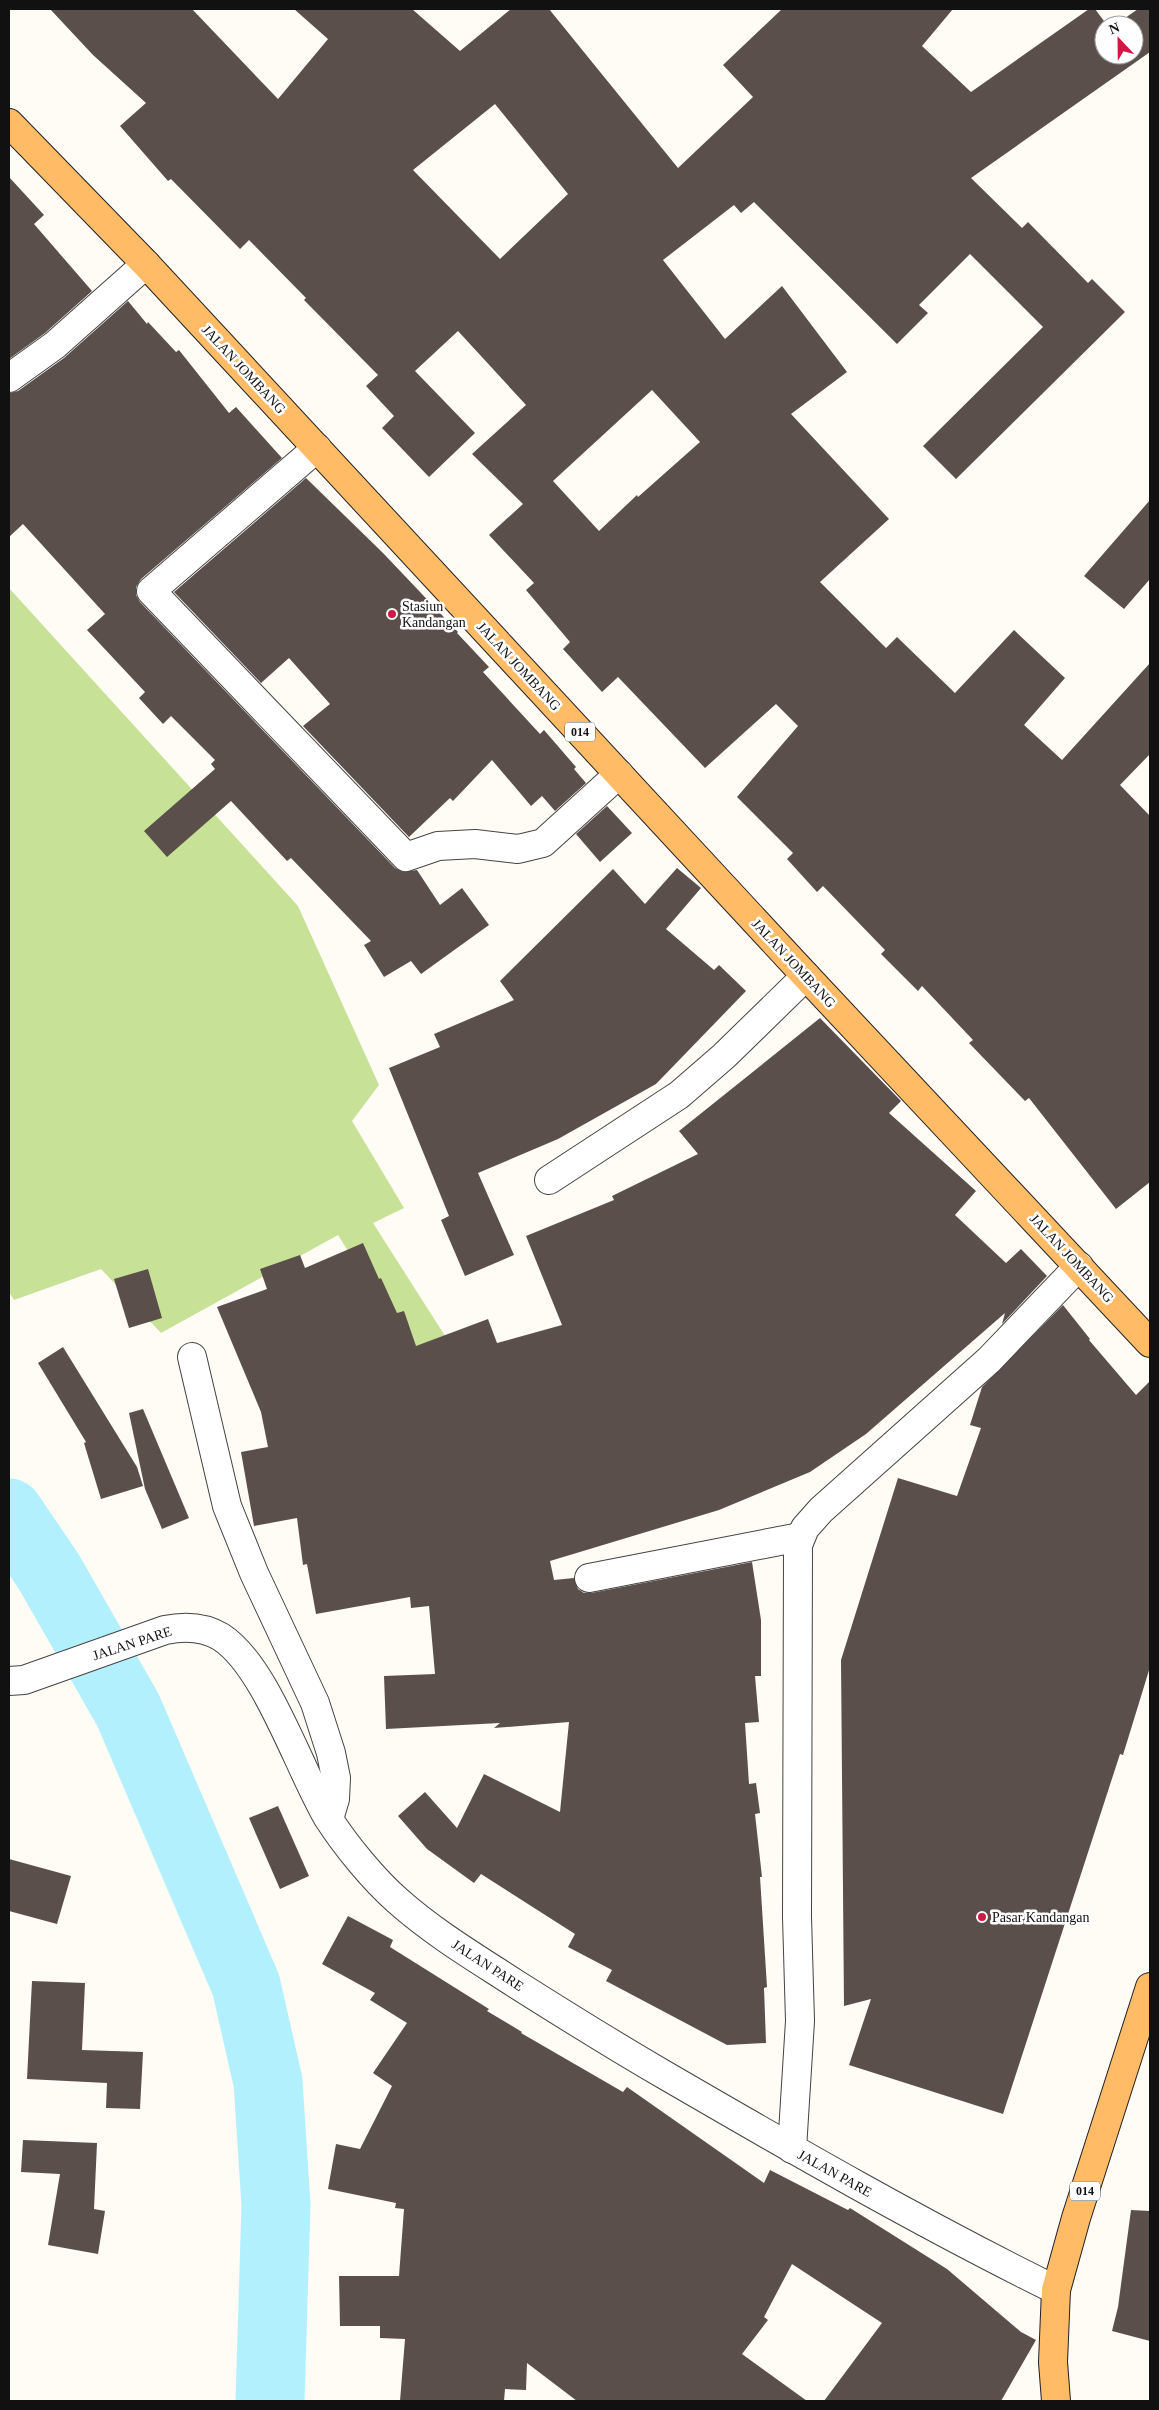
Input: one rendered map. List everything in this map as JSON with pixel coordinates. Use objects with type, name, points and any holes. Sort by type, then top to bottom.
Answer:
[{"type":"main road","name":"JALAN JOMBANG","points":[[9,122],[146,264],[806,976],[1150,1343]]},
{"type":"main road","name":"014","points":[[1056,2401],[1053,2362],[1056,2290],[1076,2218],[1150,1987]]},
{"type":"street","points":[[9,378],[55,345],[146,264]]},
{"type":"street","points":[[317,448],[151,591],[406,857],[438,846],[475,844],[518,849],[543,843],[619,774]]},
{"type":"street","points":[[548,1180],[678,1095],[724,1056],[806,976]]},
{"type":"street","points":[[792,2149],[800,2021],[797,1897],[798,1545],[800,1537],[822,1510],[989,1360],[1079,1266]]},
{"type":"street","points":[[192,1357],[227,1506],[254,1573],[315,1703],[331,1753],[336,1778],[335,1799],[329,1819]]},
{"type":"street","points":[[589,1578],[800,1537]]},
{"type":"street","name":"JALAN PARE","points":[[16,1681],[165,1630],[184,1626],[205,1630],[220,1637],[251,1665],[329,1819],[356,1856],[397,1901],[463,1950],[603,2039],[792,2149],[976,2250],[1056,2290]]},
{"type":"green space","points":[[9,588],[298,906],[379,1085],[352,1121],[404,1208],[373,1223],[447,1339],[415,1357],[338,1235],[161,1333],[101,1269],[14,1300],[9,1292]]},
{"type":"building","points":[[50,9],[192,9],[278,99],[328,39],[294,9],[412,9],[460,51],[511,9],[549,9],[678,168],[753,97],[723,65],[782,9],[953,9],[922,46],[971,92],[1089,9],[1095,9],[1100,15],[1094,15],[1094,65],[1132,65],[971,178],[1022,228],[1028,222],[1088,283],[1092,279],[1125,312],[956,479],[923,446],[1043,327],[970,254],[919,305],[928,313],[897,344],[754,202],[741,213],[734,205],[663,260],[725,339],[782,286],[847,372],[791,414],[889,519],[820,582],[886,648],[897,637],[955,693],[1014,630],[1065,678],[1024,725],[1062,760],[1150,663],[1150,754],[1120,785],[1150,816],[1150,1182],[1116,1209],[1029,1098],[1025,1101],[969,1043],[973,1040],[922,986],[918,991],[881,954],[885,950],[823,886],[817,892],[787,859],[793,853],[737,797],[798,726],[776,704],[705,768],[618,677],[602,692],[563,649],[570,642],[526,590],[534,583],[489,535],[523,504],[472,454],[526,405],[458,331],[415,371],[475,433],[429,477],[382,428],[394,416],[366,386],[378,375],[304,300],[306,298],[249,240],[240,249],[171,179],[168,181],[120,126],[146,103],[93,55]],"holes":[[[495,104],[568,194],[500,259],[413,170]],[[652,390],[700,442],[638,497],[637,495],[599,531],[553,481]]]},
{"type":"building","points":[[1138,9],[1150,9],[1150,52],[1144,56],[1144,15],[1129,15]]},
{"type":"building","points":[[9,177],[44,215],[34,224],[92,291],[45,333],[9,359]]},
{"type":"building","points":[[128,301],[147,324],[148,322],[176,352],[179,350],[229,413],[236,407],[282,458],[141,579],[136,587],[136,595],[140,602],[395,868],[403,872],[417,870],[440,905],[462,888],[489,925],[421,974],[411,961],[384,977],[364,945],[371,941],[291,858],[287,861],[231,801],[167,857],[144,831],[215,769],[211,764],[215,760],[171,716],[163,724],[139,698],[145,692],[87,630],[105,614],[23,524],[9,537],[9,393],[18,391],[64,358]]},
{"type":"building","points":[[306,478],[383,553],[458,632],[489,667],[483,672],[540,734],[544,730],[576,767],[574,769],[586,783],[555,811],[542,796],[531,806],[492,760],[453,801],[450,798],[409,837],[303,726],[330,704],[289,658],[261,683],[174,592]]},
{"type":"building","points":[[1150,500],[1150,579],[1124,609],[1084,576]]},
{"type":"building","points":[[607,806],[632,833],[600,862],[576,834]]},
{"type":"building","points":[[677,868],[701,888],[666,929],[714,970],[719,965],[746,991],[656,1084],[558,1139],[478,1173],[514,1255],[465,1276],[441,1220],[449,1216],[389,1068],[440,1047],[434,1034],[514,1000],[500,981],[613,869],[645,904]]},
{"type":"building","points":[[820,1018],[901,1101],[889,1113],[976,1191],[955,1215],[1006,1263],[1021,1249],[1047,1276],[1002,1324],[1005,1313],[866,1434],[810,1472],[719,1510],[550,1561],[554,1580],[574,1578],[578,1589],[584,1593],[752,1562],[761,1620],[761,1676],[755,1676],[759,1722],[745,1723],[749,1784],[756,1783],[760,1813],[755,1814],[762,1877],[760,1877],[767,1987],[764,1988],[766,2043],[727,2045],[606,1981],[612,1970],[568,1947],[575,1934],[481,1874],[474,1883],[427,1849],[398,1816],[425,1792],[457,1828],[484,1774],[560,1812],[569,1722],[494,1728],[500,1723],[386,1729],[384,1676],[435,1674],[429,1606],[411,1608],[410,1597],[316,1614],[307,1564],[303,1565],[297,1518],[254,1526],[241,1452],[268,1447],[261,1412],[217,1307],[267,1289],[260,1269],[300,1255],[305,1268],[363,1243],[397,1313],[404,1311],[416,1346],[488,1319],[497,1343],[562,1325],[526,1236],[614,1200],[612,1196],[698,1154],[679,1131]]},
{"type":"building","points":[[148,1269],[162,1318],[129,1328],[114,1279]]},
{"type":"building","points":[[1063,1305],[1089,1340],[1136,1395],[1150,1381],[1150,1667],[1123,1755],[1120,1754],[1003,2114],[849,2065],[871,1999],[844,2006],[841,1660],[898,1478],[957,1496],[981,1428],[970,1425],[982,1387]]},
{"type":"building","points":[[63,1347],[137,1467],[143,1486],[101,1499],[84,1443],[86,1442],[38,1363]]},
{"type":"building","points":[[143,1409],[189,1518],[162,1529],[145,1489],[129,1413]]},
{"type":"building","points":[[278,1806],[309,1876],[280,1889],[249,1818]]},
{"type":"building","points":[[9,1859],[71,1876],[57,1924],[9,1911]]},
{"type":"building","points":[[348,1916],[393,1940],[390,1947],[489,2009],[487,2011],[521,2033],[623,2092],[627,2087],[764,2183],[770,2170],[848,2210],[850,2208],[947,2269],[1021,2332],[1036,2340],[1001,2401],[824,2401],[882,2323],[792,2264],[764,2317],[768,2320],[742,2354],[807,2401],[577,2401],[527,2363],[526,2390],[505,2389],[504,2401],[400,2401],[405,2339],[380,2338],[380,2326],[340,2326],[339,2276],[399,2276],[404,2209],[395,2208],[396,2203],[328,2189],[336,2144],[360,2149],[392,2086],[373,2073],[407,2023],[370,2000],[375,1993],[322,1964]]},
{"type":"building","points":[[32,1981],[85,1983],[82,2050],[143,2052],[140,2109],[106,2108],[107,2083],[27,2079]]},
{"type":"building","points":[[23,2140],[97,2143],[94,2209],[105,2211],[98,2254],[48,2245],[60,2174],[21,2172]]},
{"type":"building","points":[[1131,2210],[1150,2211],[1150,2341],[1112,2331],[1118,2307]]},
{"type":"waterway","points":[[9,1513],[49,1572],[128,1710],[246,1985],[268,2082],[276,2205],[270,2401]]},
{"type":"place","name":"Stasiun Kandangan","points":[[392,614]]},
{"type":"place","name":"Pasar Kandangan","points":[[982,1917]]}]
